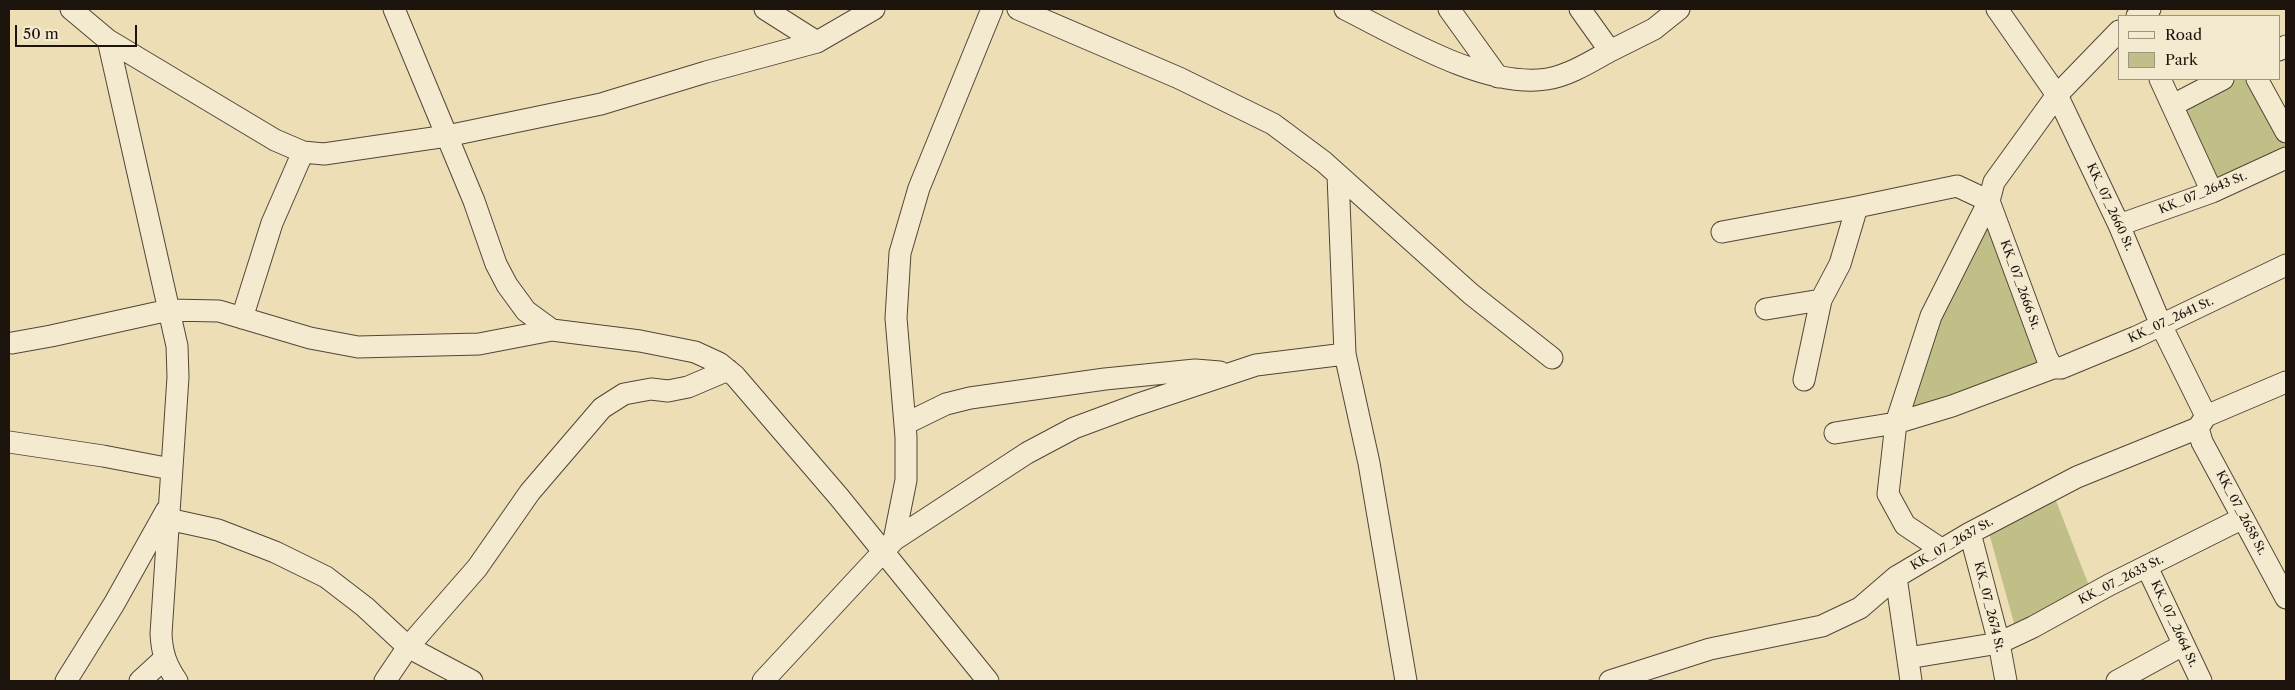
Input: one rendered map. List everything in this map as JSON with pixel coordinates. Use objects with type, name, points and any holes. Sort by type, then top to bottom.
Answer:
[{"type":"street","points":[[70,9],[108,40],[275,140],[303,152],[324,154],[447,136],[601,104],[706,72],[817,42],[874,9]]},
{"type":"street","points":[[394,9],[474,201],[496,264],[507,285],[526,310],[552,330]]},
{"type":"street","points":[[765,9],[817,42]]},
{"type":"street","points":[[888,545],[906,480],[905,424],[896,318],[900,253],[919,188],[992,9]]},
{"type":"street","points":[[1018,9],[1179,78],[1273,124],[1338,175],[1471,294],[1552,358]]},
{"type":"street","points":[[1345,9],[1436,53],[1498,77],[1516,80],[1548,79],[1579,69],[1654,29],[1679,9]]},
{"type":"street","points":[[1449,9],[1498,77]]},
{"type":"street","points":[[1580,9],[1610,52]]},
{"type":"street","name":"KK_07_2660 St.","points":[[1997,9],[2057,95],[2120,226],[2202,422]]},
{"type":"street","points":[[2139,15],[2150,9]]},
{"type":"street","points":[[1940,549],[1905,525],[1888,494],[1896,423],[1931,316],[1989,201],[1994,182],[2057,95],[2118,33]]},
{"type":"street","points":[[108,40],[177,346],[178,377],[161,634],[164,659],[177,681]]},
{"type":"street","points":[[2161,80],[2174,105],[2212,192]]},
{"type":"street","points":[[2174,105],[2221,80]]},
{"type":"street","points":[[2258,80],[2286,132]]},
{"type":"street","points":[[242,318],[272,223],[303,152]]},
{"type":"street","name":"KK_07_2643 St.","points":[[2120,226],[2212,192],[2286,158]]},
{"type":"street","points":[[1338,175],[1345,354],[1369,463],[1406,681]]},
{"type":"street","points":[[1722,232],[1858,207],[1957,186],[1989,201]]},
{"type":"street","name":"KK_07_2666 St.","points":[[1989,201],[2047,358],[2053,368]]},
{"type":"street","points":[[1804,380],[1820,300],[1840,264],[1858,207]]},
{"type":"street","name":"KK_07_2641 St.","points":[[1835,433],[1896,423],[1952,406],[2053,368],[2062,368],[2161,325],[2286,265]]},
{"type":"street","points":[[1766,309],[1820,300]]},
{"type":"street","points":[[10,346],[169,310],[219,311],[310,338],[358,347],[479,344],[552,330],[640,341],[696,352],[719,363],[728,370],[832,489],[888,545],[988,681]]},
{"type":"street","points":[[763,681],[888,545],[1027,453],[1074,428],[1256,365],[1345,354]]},
{"type":"street","points":[[385,681],[408,647],[478,568],[530,492],[602,408],[624,394],[651,389],[668,391],[688,387],[728,370]]},
{"type":"street","points":[[905,424],[946,404],[970,398],[1195,370],[1231,373]]},
{"type":"street","name":"KK_07_2637 St.","points":[[1610,681],[1710,649],[1822,626],[1860,608],[1896,577],[1970,532],[2077,477],[2202,422],[2286,382]]},
{"type":"street","name":"KK_07_2658 St.","points":[[2202,422],[2202,442],[2286,598]]},
{"type":"street","points":[[9,442],[103,456],[171,469]]},
{"type":"street","points":[[168,513],[275,552],[326,577],[365,608],[408,647],[472,681]]},
{"type":"street","points":[[66,681],[168,513]]},
{"type":"street","name":"KK_07_2633 St.","points":[[1908,658],[1999,643],[2033,628],[2109,585],[2147,568],[2243,518]]},
{"type":"street","name":"KK_07_2674 St.","points":[[1970,532],[1999,643],[2006,681]]},
{"type":"street","name":"KK_07_2664 St.","points":[[2147,568],[2201,681]]},
{"type":"street","points":[[1896,577],[1911,681]]},
{"type":"street","points":[[2117,681],[2183,645]]},
{"type":"street","points":[[140,681],[164,659]]},
{"type":"green space","points":[[2221,80],[2258,80],[2286,132],[2286,158],[2212,192],[2173,105]]},
{"type":"green space","points":[[1989,201],[2053,368],[1896,423]]},
{"type":"green space","points":[[2053,493],[2093,596],[2017,634],[1986,522]]}]
